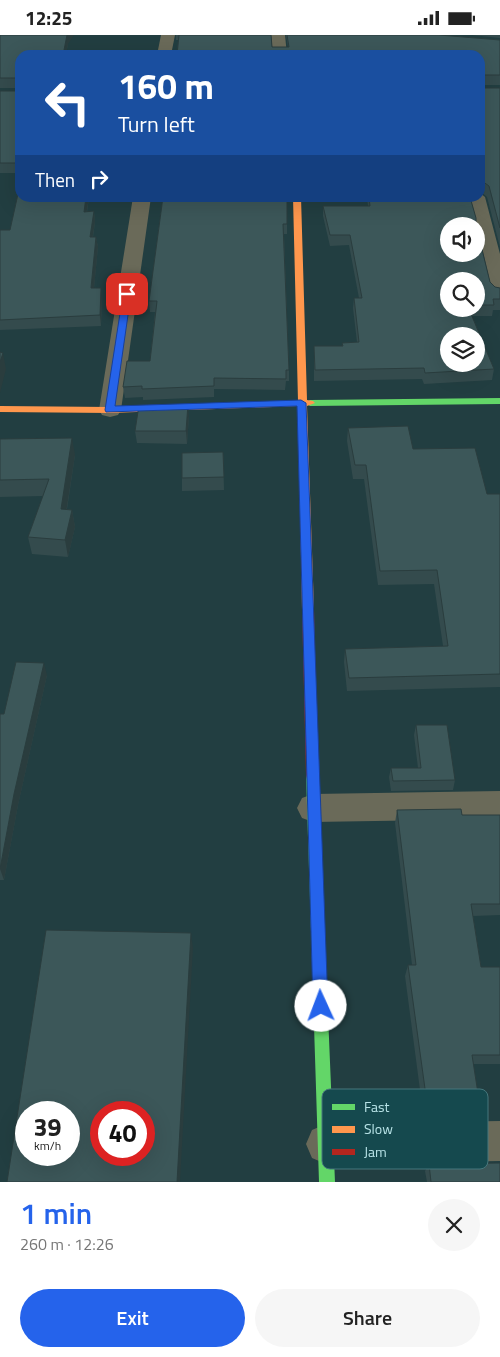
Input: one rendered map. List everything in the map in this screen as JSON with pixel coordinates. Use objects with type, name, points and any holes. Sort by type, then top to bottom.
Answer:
[{"type":"street","points":[[165,50],[168,35]]},
{"type":"street","points":[[278,35],[280,50]]},
{"type":"street","points":[[110,410],[141,202]]},
{"type":"street","points":[[297,202],[301,403],[323,1089]]},
{"type":"street","points":[[477,202],[500,292]]},
{"type":"street","points":[[0,409],[110,410],[301,403],[500,401]]},
{"type":"street","points":[[313,808],[500,805]]},
{"type":"building","points":[[0,35],[67,35],[64,50],[15,50],[15,78],[0,78]]},
{"type":"building","points":[[179,35],[271,35],[272,47],[289,47],[287,35],[439,35],[500,40],[500,75],[485,75],[485,50],[178,50]]},
{"type":"building","points":[[485,88],[500,88],[500,228],[489,186],[485,183]]},
{"type":"building","points":[[0,91],[15,91],[15,163],[0,163]]},
{"type":"building","points":[[16,202],[85,202],[84,212],[94,211],[90,237],[96,237],[91,288],[101,288],[100,315],[0,320],[0,230],[10,230]]},
{"type":"building","points":[[162,202],[287,202],[287,224],[283,224],[289,370],[286,370],[286,379],[214,378],[214,386],[142,389],[142,386],[123,387],[127,361],[150,361],[157,301],[149,301]]},
{"type":"building","points":[[370,202],[471,202],[476,217],[440,217],[440,262],[485,262],[490,282],[495,287],[500,288],[500,299],[493,299],[494,305],[485,305],[485,272],[440,272],[440,317],[472,317],[476,327],[440,327],[440,372],[442,372],[425,373],[424,368],[315,370],[314,346],[343,346],[342,343],[359,342],[354,298],[362,298],[350,235],[330,235],[323,206],[370,206]]},
{"type":"building","points":[[485,347],[494,369],[485,370]]},
{"type":"building","points":[[188,404],[186,431],[135,431],[139,405]]},
{"type":"building","points":[[408,426],[413,449],[475,448],[487,494],[500,494],[500,674],[349,678],[345,649],[448,646],[437,570],[380,571],[366,465],[355,465],[348,428]]},
{"type":"building","points":[[72,438],[61,509],[72,510],[65,540],[28,537],[49,479],[0,480],[0,439]]},
{"type":"building","points":[[223,452],[224,477],[182,478],[182,453]]},
{"type":"building","points":[[16,662],[44,663],[14,794],[0,869],[0,714],[4,714]]},
{"type":"building","points":[[416,725],[447,725],[455,780],[393,781],[391,768],[421,768]]},
{"type":"building","points":[[461,809],[462,815],[500,815],[500,904],[471,904],[481,967],[500,967],[500,1055],[472,1055],[477,1089],[425,1089],[408,965],[416,965],[397,810]]},
{"type":"building","points":[[46,930],[191,933],[177,1182],[7,1182],[15,1130],[15,1166],[80,1166],[80,1101],[20,1101]]},
{"type":"building","points":[[488,1163],[500,1163],[500,1182],[431,1182],[430,1169],[488,1169]]},
{"type":"traffic: fast","points":[[310,403],[500,401]]},
{"type":"traffic: fast","points":[[312,775],[324,1089]]},
{"type":"traffic: fast","points":[[327,1169],[327,1182]]},
{"type":"traffic: slow","points":[[297,202],[308,609]]},
{"type":"traffic: slow","points":[[0,409],[110,410],[310,403]]},
{"type":"traffic: jam","points":[[308,609],[312,775]]},
{"type":"route","points":[[127,294],[110,410],[301,403],[321,1006]]}]
